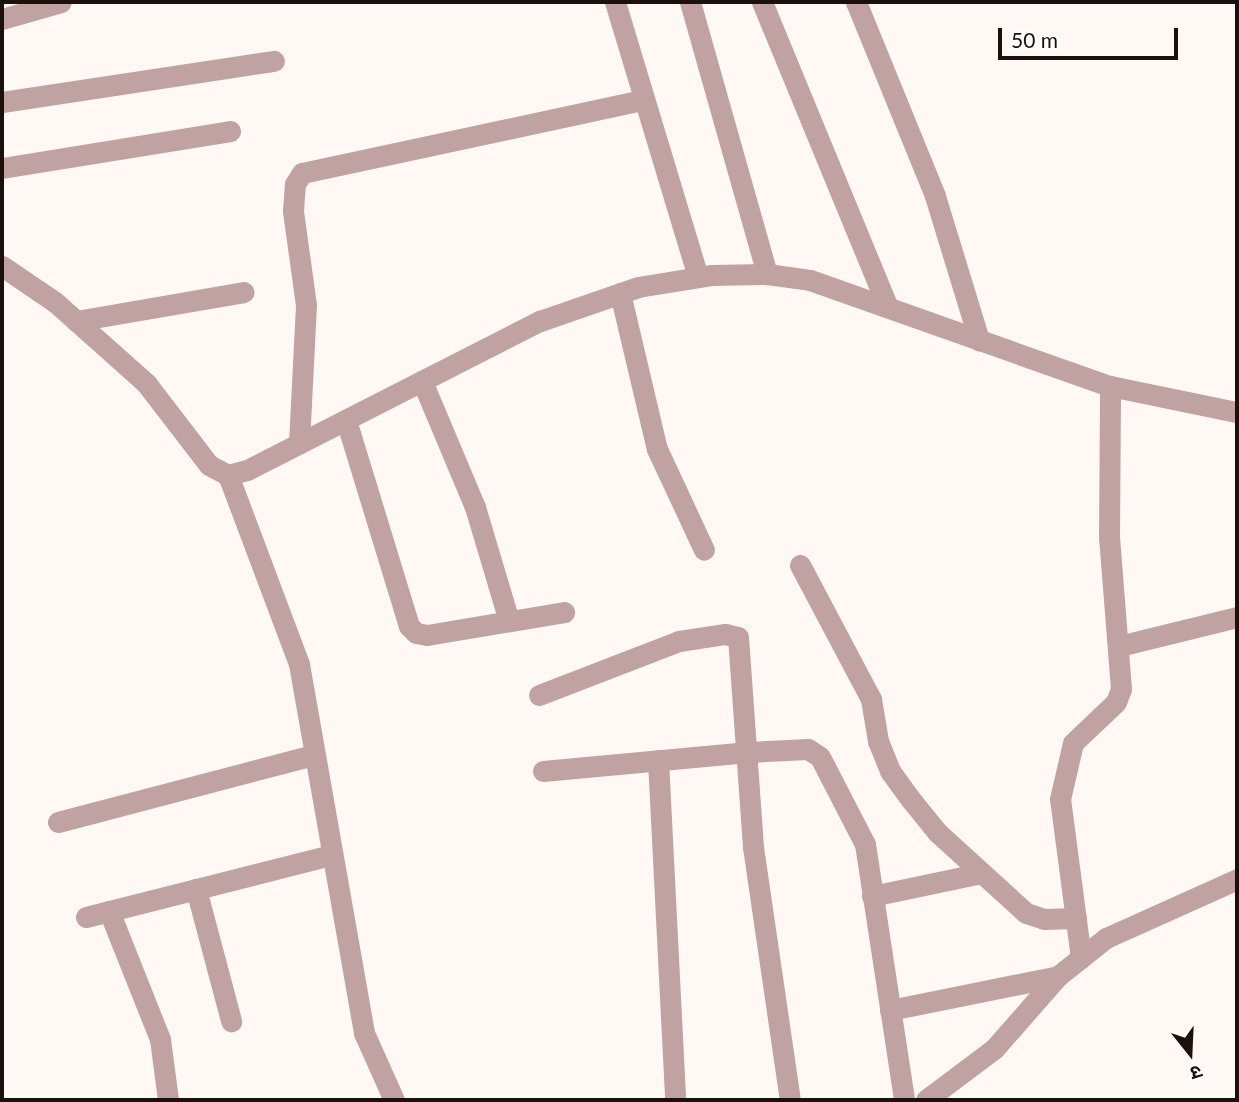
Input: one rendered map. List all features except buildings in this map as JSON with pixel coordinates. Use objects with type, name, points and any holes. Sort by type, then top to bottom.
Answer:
[{"type":"street","points":[[2,19],[61,2]]},
{"type":"street","points":[[615,2],[698,277]]},
{"type":"street","points":[[690,2],[767,274]]},
{"type":"street","points":[[762,2],[888,307]]},
{"type":"street","points":[[856,2],[934,196],[979,340]]},
{"type":"street","points":[[2,102],[274,61]]},
{"type":"street","points":[[299,443],[306,305],[293,211],[295,184],[302,173],[643,100]]},
{"type":"street","points":[[2,168],[230,131]]},
{"type":"street","points":[[2,266],[76,321],[146,383],[209,465],[228,475],[299,664],[363,1033],[394,1100]]},
{"type":"street","points":[[228,475],[346,420],[541,321],[621,293],[698,277],[767,274],[810,280],[1110,386],[1237,412]]},
{"type":"street","points":[[76,321],[244,292]]},
{"type":"street","points":[[621,293],[657,449],[704,550]]},
{"type":"street","points":[[422,381],[475,507],[509,621]]},
{"type":"street","points":[[1081,958],[1060,799],[1064,766],[1073,743],[1116,702],[1122,676],[1109,538],[1110,386]]},
{"type":"street","points":[[346,420],[409,626],[427,635],[564,612]]},
{"type":"street","points":[[800,565],[871,699],[878,741],[890,771],[937,832],[1026,913],[1076,918]]},
{"type":"street","points":[[1119,646],[1237,617]]},
{"type":"street","points":[[539,695],[679,641],[725,634],[738,637],[753,847],[790,1100]]},
{"type":"street","points":[[543,771],[748,752],[808,749],[820,757],[865,844],[904,1100]]},
{"type":"street","points":[[58,822],[314,755]]},
{"type":"street","points":[[658,760],[675,1100]]},
{"type":"street","points":[[86,917],[331,855]]},
{"type":"street","points":[[872,896],[982,873]]},
{"type":"street","points":[[926,1100],[994,1049],[1058,976],[1106,938],[1237,879]]},
{"type":"street","points":[[196,889],[230,1021]]},
{"type":"street","points":[[109,911],[160,1039],[168,1100]]},
{"type":"street","points":[[890,1010],[1058,976]]}]
